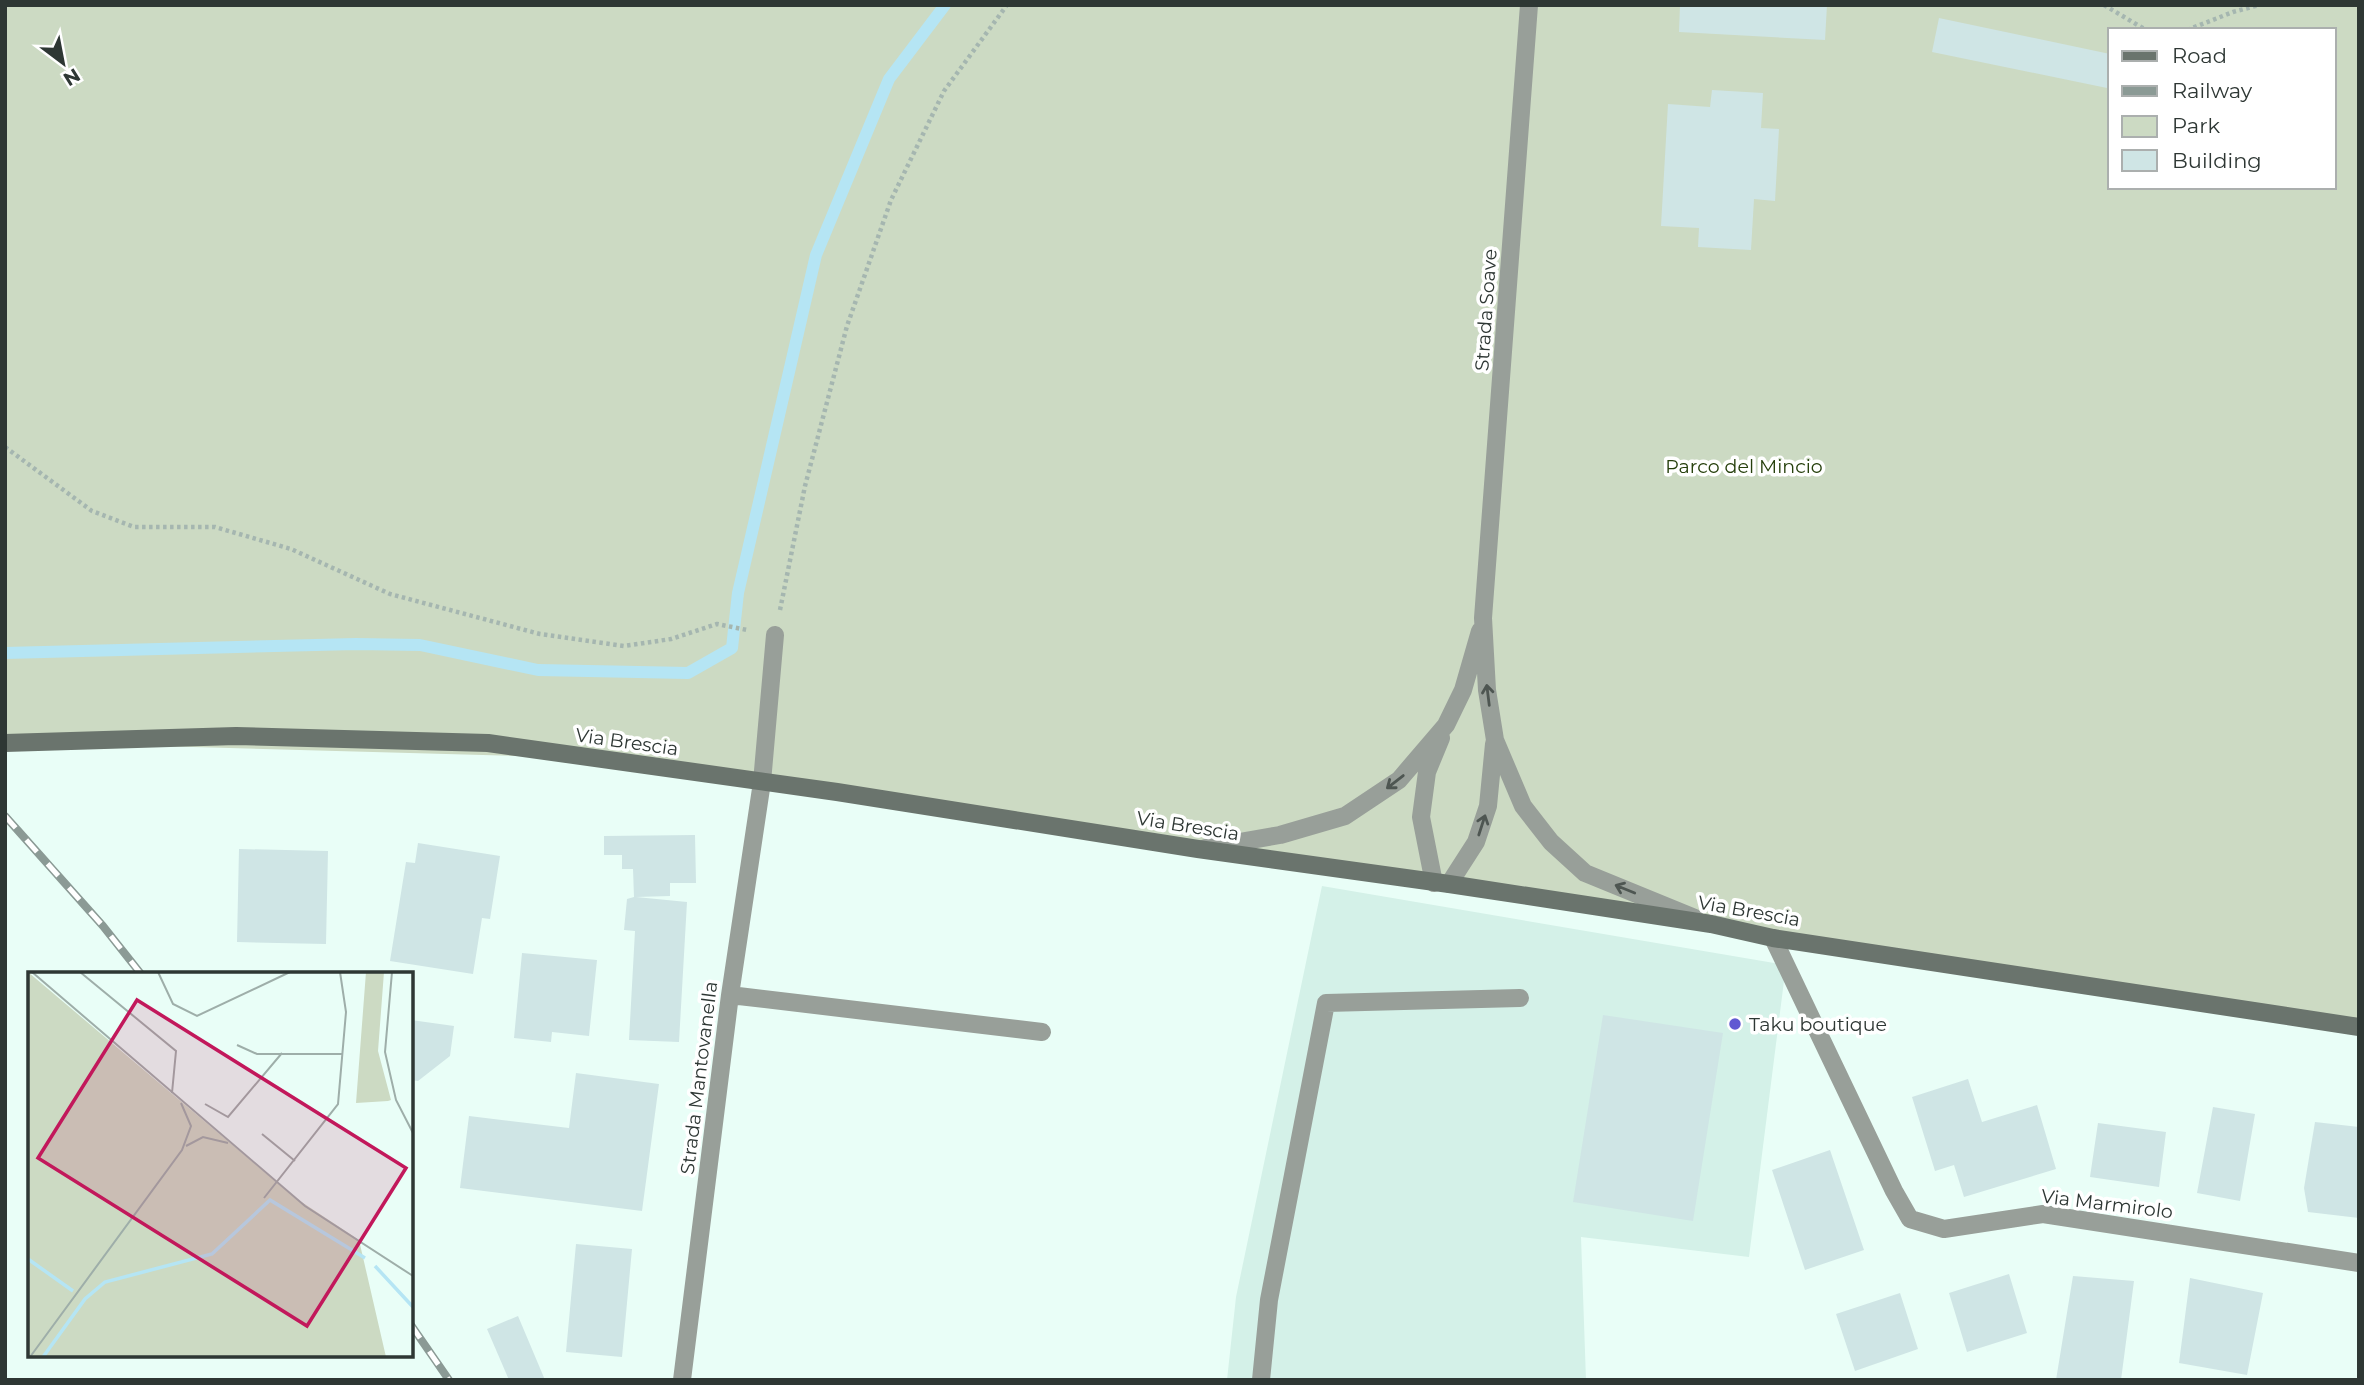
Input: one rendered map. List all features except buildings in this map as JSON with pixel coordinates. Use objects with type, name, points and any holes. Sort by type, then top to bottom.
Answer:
[{"type":"main road","name":"Via Brescia","points":[[5,743],[236,736],[488,743],[837,792],[1198,849],[1441,883],[1711,925],[1773,938],[2359,1027]]},
{"type":"street","name":"Strada Soave","points":[[1483,618],[1530,5]]},
{"type":"street","points":[[1441,883],[1421,817],[1427,772],[1463,690],[1483,618]]},
{"type":"street","points":[[1441,883],[1476,842],[1488,806],[1494,740],[1483,618]]},
{"type":"street","name":"Strada Mantovanella","points":[[682,1380],[730,995],[762,782],[775,635]]},
{"type":"street","points":[[1198,849],[1280,835],[1345,816],[1399,780],[1446,725]]},
{"type":"street","points":[[1494,740],[1523,806],[1551,842],[1584,873],[1711,925]]},
{"type":"street","name":"Via Marmirolo","points":[[1773,938],[1894,1191],[1910,1219],[1944,1228],[2043,1214],[2359,1263]]},
{"type":"street","points":[[730,995],[1042,1032]]},
{"type":"street","points":[[1261,1380],[1269,1300],[1326,1003],[1520,999]]},
{"type":"path","points":[[775,635],[805,486],[847,326],[891,200],[944,91],[1007,5]]},
{"type":"path","points":[[2104,5],[2143,28]]},
{"type":"path","points":[[2192,28],[2259,5]]},
{"type":"path","points":[[5,447],[92,511],[134,527],[215,527],[291,549],[390,594],[540,634],[624,646],[671,639],[717,624]]},
{"type":"shaded area","points":[[1322,886],[1786,965],[1749,1257],[1581,1237],[1586,1380],[1227,1380],[1236,1297]]},
{"type":"green space","name":"Parco del Mincio","points":[[5,5],[2359,5],[2359,1026],[591,758],[14,742],[5,734]]},
{"type":"waterway","points":[[5,653],[356,644],[420,645],[538,670],[688,673],[732,648],[738,593],[816,255],[889,79],[945,5]]},
{"type":"railway","points":[[5,816],[103,926],[139,972]]},
{"type":"railway","points":[[413,1328],[449,1380]]},
{"type":"place","name":"Taku boutique","points":[[1735,1024]]}]
